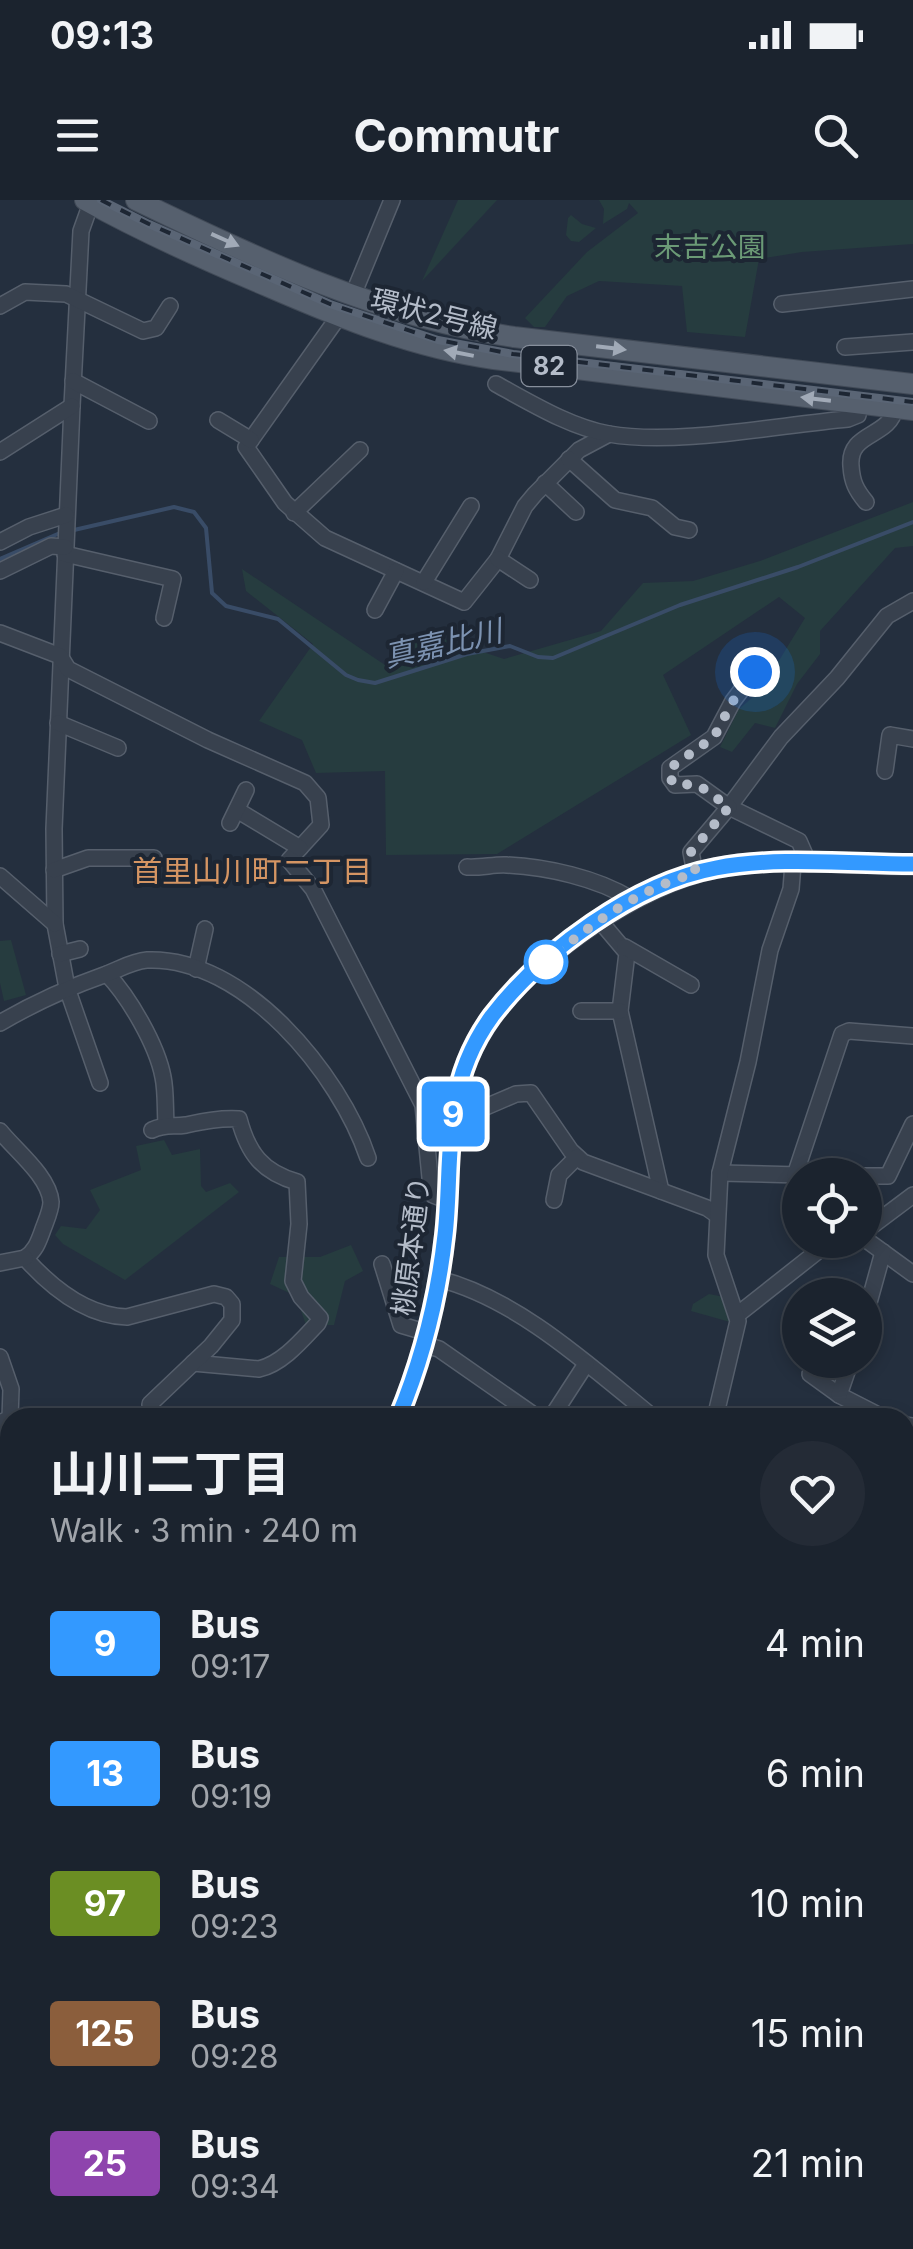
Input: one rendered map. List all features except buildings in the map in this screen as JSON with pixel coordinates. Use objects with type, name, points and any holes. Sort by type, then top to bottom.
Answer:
[{"type":"main road","name":"環状2号線","points":[[136,200],[353,295],[432,321],[500,335],[913,384]]},
{"type":"main road","name":"環状2号線","points":[[88,202],[202,258],[404,340],[470,356],[904,409]]},
{"type":"main road","name":"桃原本通り","points":[[402,1408],[426,1339],[439,1280],[448,1202],[450,1133],[457,1092],[480,1034],[529,977],[631,899],[696,873],[735,865],[913,864]]},
{"type":"street","points":[[353,295],[392,200]]},
{"type":"street","points":[[88,202],[80,231],[54,870],[55,924],[67,988],[100,1083]]},
{"type":"street","points":[[782,304],[913,289]]},
{"type":"street","points":[[0,306],[26,292],[66,294],[143,331],[156,328],[170,306]]},
{"type":"street","points":[[339,316],[246,447],[294,513],[325,538],[464,602],[498,560],[524,506],[569,459],[609,434]]},
{"type":"street","points":[[845,347],[913,342]]},
{"type":"street","points":[[73,380],[149,421]]},
{"type":"street","points":[[496,384],[538,407],[609,434],[678,436],[848,419],[858,415],[860,404]]},
{"type":"street","points":[[0,452],[72,406]]},
{"type":"street","points":[[866,502],[855,489],[852,450],[857,442],[887,426],[904,409]]},
{"type":"street","points":[[218,420],[251,440]]},
{"type":"street","points":[[294,513],[360,450]]},
{"type":"street","points":[[326,457],[338,470]]},
{"type":"street","points":[[569,459],[616,500],[652,508],[675,527],[689,530]]},
{"type":"street","points":[[545,483],[576,512]]},
{"type":"street","points":[[424,582],[470,506]]},
{"type":"street","points":[[0,542],[30,527],[66,519]]},
{"type":"street","points":[[0,570],[51,546],[173,579],[164,618]]},
{"type":"street","points":[[498,560],[530,580]]},
{"type":"street","points":[[375,610],[396,570]]},
{"type":"street","points":[[696,873],[691,852],[781,737],[837,678],[887,616],[913,602]]},
{"type":"street","points":[[0,633],[60,656],[68,669],[208,740],[305,783],[318,798],[321,825],[288,860],[314,889],[424,1105],[431,1188],[433,1195],[448,1202]]},
{"type":"street","points":[[717,1408],[737,1315],[716,1255],[720,1173],[748,1062],[770,950],[801,864],[799,841],[729,807],[697,784],[675,785],[670,768],[714,737],[733,701],[755,672]]},
{"type":"street","points":[[58,723],[118,748]]},
{"type":"street","points":[[884,771],[890,736],[913,739]]},
{"type":"street","points":[[246,790],[234,817],[300,848]]},
{"type":"street","points":[[54,870],[88,858],[154,858]]},
{"type":"street","points":[[467,867],[491,868],[502,864],[556,872],[612,888],[631,899]]},
{"type":"street","points":[[0,876],[55,924]]},
{"type":"street","points":[[600,921],[625,947],[691,984]]},
{"type":"street","points":[[196,969],[205,929]]},
{"type":"street","points":[[625,947],[628,958],[620,990],[620,1011],[661,1191]]},
{"type":"street","points":[[60,954],[80,950]]},
{"type":"street","points":[[0,1023],[67,988],[144,960],[224,978],[264,1008],[322,1069],[348,1109],[368,1158]]},
{"type":"street","points":[[107,974],[124,992],[163,1076],[159,1127],[215,1118],[239,1119],[246,1146],[254,1156],[263,1165],[297,1182],[299,1224],[293,1280],[301,1297],[320,1318],[268,1368],[193,1363]]},
{"type":"street","points":[[581,1012],[620,1011]]},
{"type":"street","points":[[802,1158],[842,1034],[848,1030],[913,1036]]},
{"type":"street","points":[[479,1136],[481,1110],[516,1094],[531,1093],[577,1158],[717,1215]]},
{"type":"street","points":[[888,1176],[913,1124]]},
{"type":"street","points":[[0,1131],[43,1181],[52,1204],[32,1252],[25,1258],[0,1263]]},
{"type":"street","points":[[554,1200],[559,1176],[577,1158]]},
{"type":"street","points":[[720,1173],[782,1175]]},
{"type":"street","points":[[882,1176],[888,1176],[912,1196],[882,1218]]},
{"type":"street","points":[[876,1278],[883,1252],[913,1274]]},
{"type":"street","points":[[25,1258],[41,1276],[95,1312],[127,1317],[214,1294],[232,1304],[232,1320],[150,1404],[151,1408]]},
{"type":"street","points":[[737,1315],[809,1258]]},
{"type":"street","points":[[382,1264],[402,1325],[524,1408]]},
{"type":"street","points":[[439,1280],[482,1296],[545,1332],[641,1408]]},
{"type":"street","points":[[0,1357],[11,1388],[10,1408]]},
{"type":"street","points":[[558,1408],[586,1364]]},
{"type":"street","points":[[816,1378],[864,1408]]},
{"type":"street","points":[[839,1395],[844,1378]]},
{"type":"green space","points":[[458,200],[497,200],[422,281]]},
{"type":"green space","name":"末吉公園","points":[[599,200],[913,200],[913,244],[759,259],[745,337],[687,332],[682,286],[599,281],[567,296],[545,327],[534,327],[525,318],[587,252],[638,213],[629,203],[627,209],[603,224],[604,209]]},
{"type":"green space","points":[[571,215],[596,228],[579,242],[571,241],[566,235]]},
{"type":"green space","points":[[913,502],[913,546],[895,548],[820,631],[820,654],[797,684],[775,728],[755,723],[732,752],[720,747],[739,709],[761,690],[805,618],[779,597],[663,675],[691,735],[497,854],[386,855],[385,771],[316,773],[302,740],[259,721],[313,644],[246,591],[242,569],[385,665],[423,632],[504,659],[601,631],[643,583],[693,581],[760,561]]},
{"type":"green space","points":[[11,940],[26,995],[4,1001],[0,941]]},
{"type":"green space","points":[[164,1140],[172,1155],[200,1149],[201,1186],[206,1192],[230,1183],[239,1192],[125,1280],[63,1244],[55,1235],[61,1226],[86,1229],[100,1210],[90,1190],[141,1170],[136,1146]]},
{"type":"green space","points":[[351,1245],[363,1271],[345,1281],[334,1325],[306,1325],[296,1296],[270,1284],[279,1257],[320,1257]]},
{"type":"green space","points":[[709,1294],[724,1297],[730,1322],[691,1311],[693,1304]]},
{"type":"waterway","name":"真嘉比川","points":[[74,530],[174,507],[194,512],[206,528],[212,593],[226,606],[278,619],[346,675],[375,683],[467,654],[510,646],[538,657],[553,658],[680,605],[798,567],[913,522]]},
{"type":"waterway","name":"真嘉比川","points":[[0,559],[60,533]]},
{"type":"railway","points":[[101,200],[330,304],[438,340],[513,354],[913,402]]},
{"type":"bus line","name":"9","points":[[402,1408],[418,1368],[434,1305],[446,1232],[450,1133],[457,1092],[480,1034],[519,987],[562,948],[631,899],[683,876],[754,864],[913,864]]},
{"type":"district","name":"首里山川町二丁目","points":[[252,872]]},
{"type":"route","points":[[546,962],[539,968],[631,899],[696,873],[691,852],[729,807],[697,784],[675,785],[670,768],[714,737],[733,701],[755,672]]}]
